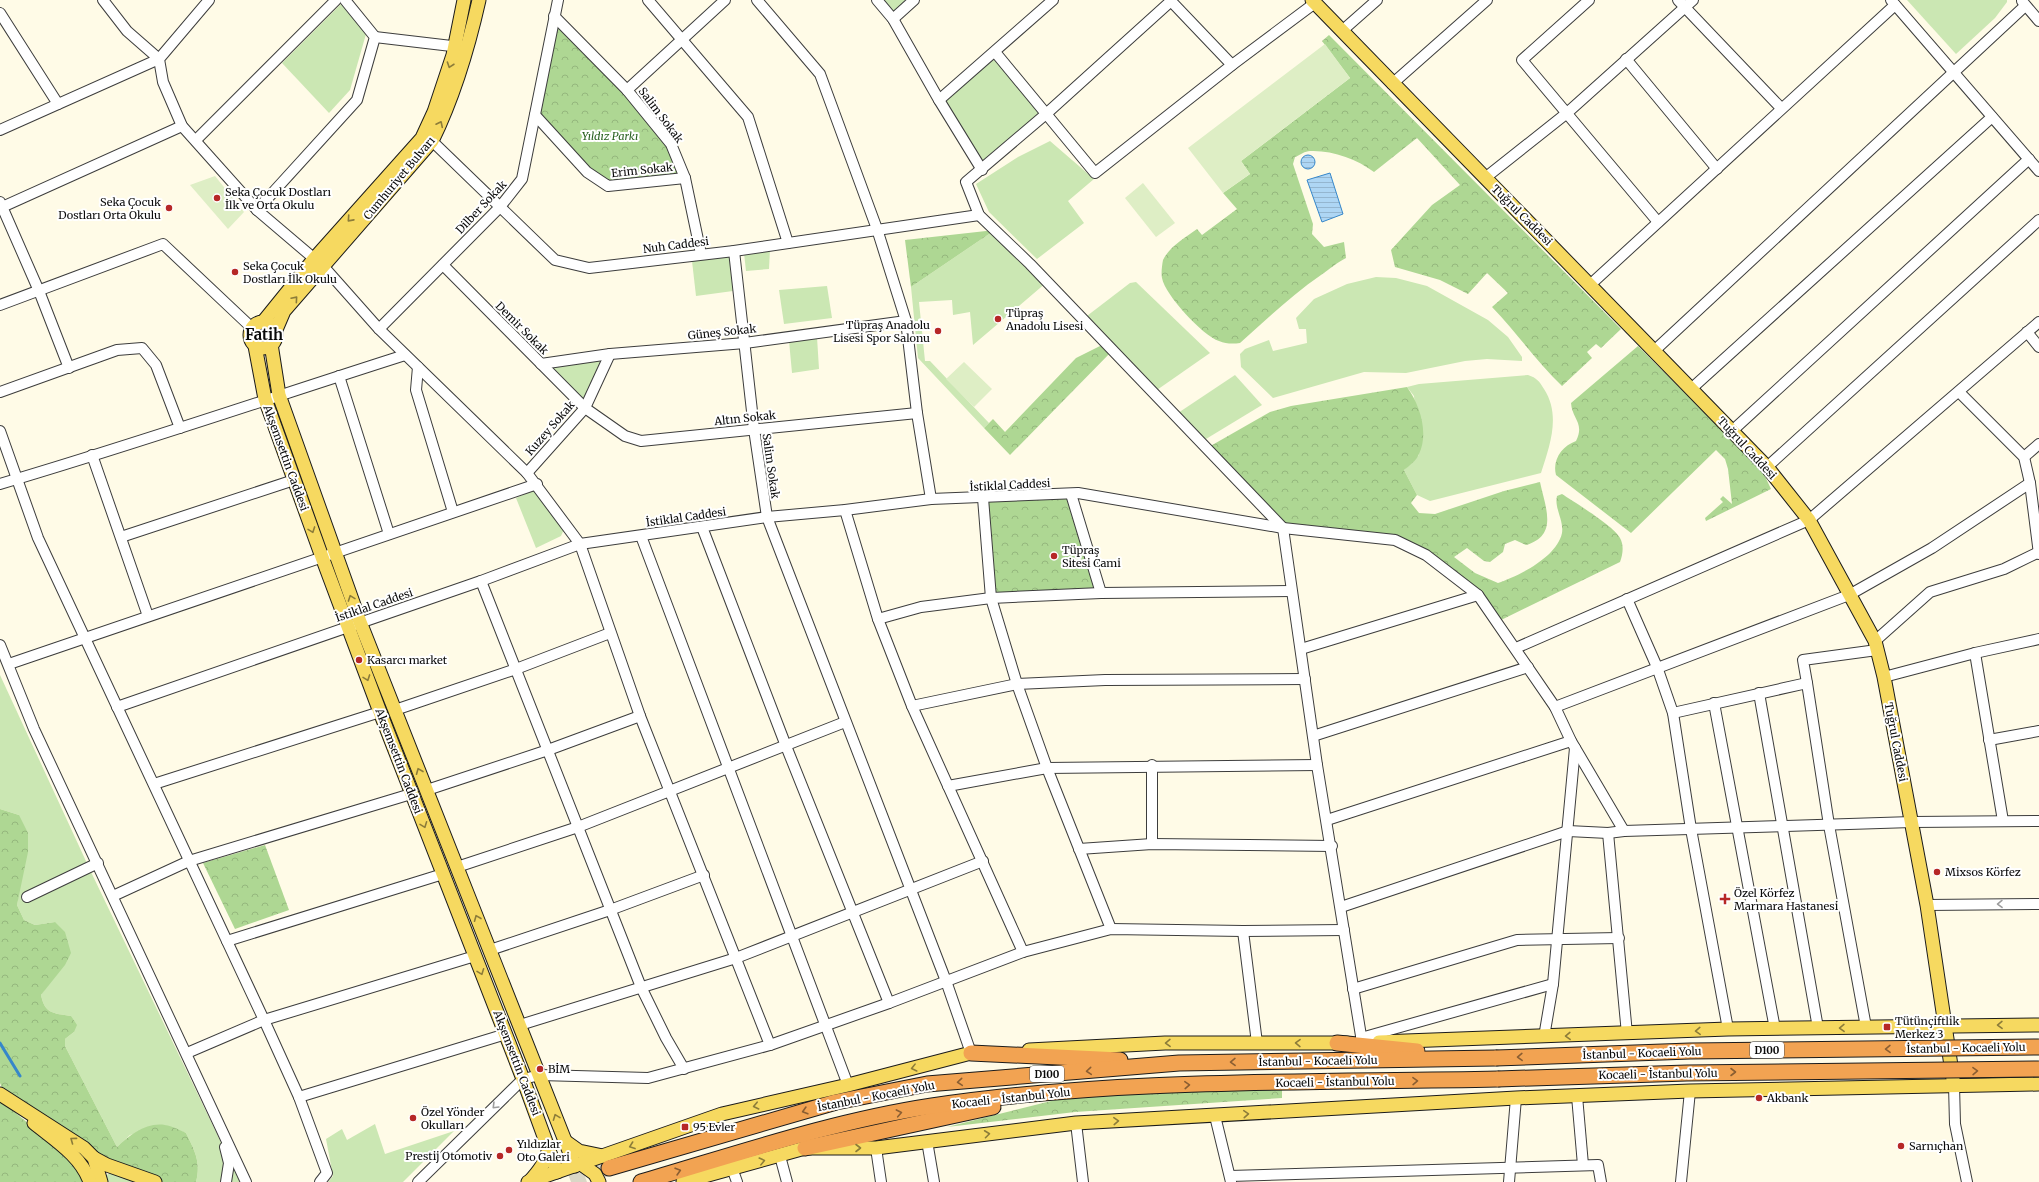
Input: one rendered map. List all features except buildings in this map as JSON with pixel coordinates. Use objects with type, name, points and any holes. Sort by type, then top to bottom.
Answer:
[{"type":"highway","points":[[1337,1043],[1496,1058]]},
{"type":"highway","name":"İstanbul - Kocaeli Yolu","points":[[607,1162],[836,1102],[919,1086],[1179,1063],[1496,1058],[1690,1051],[2039,1046]]},
{"type":"highway","points":[[971,1053],[1179,1063]]},
{"type":"highway","name":"Kocaeli - İstanbul Yolu","points":[[641,1182],[841,1124],[931,1106],[1020,1095],[1191,1085],[1498,1079],[1687,1073],[2039,1069]]},
{"type":"highway","points":[[805,1148],[1065,1092]]},
{"type":"main road","name":"Cumhuriyet Bulvarı","points":[[462,48],[464,0]]},
{"type":"main road","name":"Cumhuriyet Bulvarı","points":[[258,325],[319,263],[427,140],[434,112],[462,48],[479,0]]},
{"type":"main road","name":"Tuğrul Caddesi","points":[[1314,2],[1343,30],[1392,84],[1590,284],[1767,467],[1808,520],[1876,645],[1884,677],[1927,905],[1954,1085]]},
{"type":"main road","name":"Cumhuriyet Bulvarı","points":[[273,338],[284,311],[319,263]]},
{"type":"main road","points":[[258,325],[270,325],[273,338],[264,348],[256,346],[250,335],[258,325]]},
{"type":"main road","name":"Akşemsettin Caddesi","points":[[273,338],[278,396],[360,622],[565,1141],[578,1165]]},
{"type":"main road","name":"Akşemsettin Caddesi","points":[[256,346],[265,399],[322,557],[411,794],[506,1034],[549,1148],[553,1176]]},
{"type":"main road","points":[[529,1182],[553,1176],[578,1165],[607,1162],[722,1114],[848,1085],[971,1053],[1165,1043],[1337,1043],[1361,1040],[1544,1037],[1728,1029],[2039,1025]]},
{"type":"main road","points":[[1930,1026],[1939,1033],[1942,1038],[1947,1075],[1937,1085]]},
{"type":"main road","points":[[683,1182],[805,1148],[876,1148],[1076,1123],[1516,1098],[1690,1091],[2039,1084]]},
{"type":"main road","points":[[0,1095],[69,1136],[94,1158],[155,1182]]},
{"type":"main road","points":[[0,1095],[75,1156],[97,1181]]},
{"type":"main road","points":[[565,1141],[579,1150],[607,1162]]},
{"type":"main road","points":[[529,1182],[540,1170],[547,1157],[549,1148]]},
{"type":"main road","points":[[94,1158],[97,1181]]},
{"type":"main road","points":[[578,1165],[595,1174],[599,1182]]},
{"type":"main road","points":[[97,1181],[122,1170]]},
{"type":"street","points":[[103,0],[126,31],[159,59],[163,82],[182,126],[257,210],[319,263],[379,329],[527,473],[537,484],[580,544],[640,716],[770,1045]]},
{"type":"street","points":[[196,140],[336,0]]},
{"type":"street","points":[[345,0],[375,37],[462,48]]},
{"type":"street","name":"Dilber Sokak","points":[[379,329],[500,207],[522,179],[558,0]]},
{"type":"street","points":[[648,0],[748,117],[788,243]]},
{"type":"street","points":[[627,90],[725,0]]},
{"type":"street","points":[[877,0],[893,18],[939,100],[982,170]]},
{"type":"street","points":[[893,18],[914,0]]},
{"type":"street","points":[[939,100],[1053,0]]},
{"type":"street","points":[[1232,65],[1170,0],[1046,114],[982,170],[966,182],[979,215],[1030,264],[1283,528],[1317,765],[1332,846],[1361,1040],[1554,984]]},
{"type":"street","points":[[1343,30],[1377,0]]},
{"type":"street","points":[[1392,84],[1487,0]]},
{"type":"street","points":[[1485,178],[1567,113],[1626,59],[1681,4],[1693,0]]},
{"type":"street","points":[[761,1],[820,74],[876,229],[906,321],[917,413],[932,500]]},
{"type":"street","points":[[0,130],[159,59],[205,2]]},
{"type":"street","points":[[995,52],[1095,173],[1314,2]]},
{"type":"street","points":[[1584,2],[1522,60],[1658,222]]},
{"type":"street","points":[[1590,284],[1717,168],[1893,3],[2039,171]]},
{"type":"street","points":[[1654,351],[1954,73],[2023,3],[2039,21]]},
{"type":"street","points":[[1681,4],[1781,108]]},
{"type":"street","points":[[0,13],[58,104]]},
{"type":"street","name":"Salim Sokak","points":[[554,16],[627,90],[671,144],[686,178],[701,254]]},
{"type":"street","points":[[257,210],[357,100],[375,37]]},
{"type":"street","points":[[1626,59],[1717,168]]},
{"type":"street","name":"Erim Sokak","points":[[535,115],[587,172],[608,186],[686,178]]},
{"type":"street","points":[[1691,389],[1992,117]]},
{"type":"street","points":[[69,368],[39,291],[1,206],[182,126]]},
{"type":"street","name":"Nuh Caddesi","points":[[427,140],[555,260],[589,268],[788,243],[979,215]]},
{"type":"street","points":[[1732,431],[2029,159]]},
{"type":"street","points":[[1767,467],[2039,220]]},
{"type":"street","points":[[0,306],[163,244],[258,325]]},
{"type":"street","name":"Salim Sokak","points":[[734,250],[754,429],[767,517],[909,889],[946,981],[971,1053]]},
{"type":"street","name":"Demir Sokak","points":[[443,265],[585,408]]},
{"type":"street","name":"Güneş Sokak","points":[[541,364],[610,354],[745,343],[906,321]]},
{"type":"street","points":[[1516,648],[1808,520],[2039,322]]},
{"type":"street","points":[[2027,332],[2039,346]]},
{"type":"street","points":[[0,392],[117,350],[142,348],[156,365],[180,428]]},
{"type":"street","points":[[0,484],[180,428],[405,354]]},
{"type":"street","name":"Kuzey Sokak","points":[[527,473],[585,408],[610,354]]},
{"type":"street","points":[[418,367],[416,390],[453,512]]},
{"type":"street","points":[[339,376],[389,534]]},
{"type":"street","points":[[1866,1027],[1829,825],[1803,660],[1876,645],[1930,592],[2004,569],[2039,553],[2030,483],[2024,457],[1959,392]]},
{"type":"street","name":"Altın Sokak","points":[[585,408],[625,436],[641,441],[917,413]]},
{"type":"street","points":[[0,431],[38,538],[299,1097],[327,1173],[320,1182]]},
{"type":"street","points":[[2024,457],[2039,444]]},
{"type":"street","points":[[92,456],[148,616]]},
{"type":"street","points":[[121,537],[294,480]]},
{"type":"street","points":[[1554,707],[1849,595],[1932,548],[2030,483]]},
{"type":"street","points":[[9,664],[537,484]]},
{"type":"street","name":"İstiklal Caddesi","points":[[117,707],[481,581],[580,544],[767,517],[932,500],[1078,493],[1283,528],[1394,540],[1426,555],[1478,595],[1516,648],[1554,707],[1573,744],[1624,831]]},
{"type":"street","points":[[1071,494],[1101,593]]},
{"type":"street","points":[[983,498],[991,598],[1017,684],[1047,768],[1111,929]]},
{"type":"street","points":[[845,510],[878,619],[912,706],[983,860],[1023,952]]},
{"type":"street","points":[[702,527],[786,746],[889,1003]]},
{"type":"street","points":[[641,536],[848,1085]]},
{"type":"street","points":[[481,581],[641,987],[666,1038],[684,1069]]},
{"type":"street","points":[[878,619],[922,607],[991,598],[1101,593],[1291,591]]},
{"type":"street","points":[[1300,649],[1478,595]]},
{"type":"street","points":[[1627,599],[1657,667],[1673,713],[1691,829],[1728,1029]]},
{"type":"street","points":[[395,710],[516,669],[610,633]]},
{"type":"street","points":[[1884,677],[1975,653],[2039,639]]},
{"type":"street","points":[[0,645],[9,664],[34,729],[187,1053],[246,1182]]},
{"type":"street","points":[[1975,653],[2003,821]]},
{"type":"street","points":[[1314,736],[1528,667]]},
{"type":"street","points":[[912,706],[1017,684],[1105,680],[1305,679]]},
{"type":"street","points":[[1673,713],[1807,683]]},
{"type":"street","points":[[1759,694],[1818,1028]]},
{"type":"street","points":[[1714,703],[1775,1029]]},
{"type":"street","points":[[154,784],[380,712]]},
{"type":"street","points":[[427,790],[548,750],[640,716]]},
{"type":"street","points":[[457,867],[578,827],[845,722]]},
{"type":"street","points":[[1990,740],[2039,732]]},
{"type":"street","points":[[1327,820],[1573,744],[1568,831],[1554,984],[1544,1037]]},
{"type":"street","points":[[948,786],[1047,768],[1152,765],[1317,765]]},
{"type":"street","points":[[1152,765],[1152,844]]},
{"type":"street","points":[[113,896],[189,861],[411,794]]},
{"type":"street","points":[[1341,907],[1568,831],[1608,833],[1624,831],[1912,822],[2039,821]]},
{"type":"street","points":[[1608,833],[1627,1034]]},
{"type":"street","points":[[1079,849],[1152,844],[1332,846]]},
{"type":"street","points":[[520,1025],[736,958],[853,913],[983,860]]},
{"type":"street","points":[[27,897],[98,863]]},
{"type":"street","points":[[227,942],[443,874]]},
{"type":"street","points":[[490,950],[610,910],[704,875]]},
{"type":"street","points":[[1927,905],[2039,904]]},
{"type":"street","points":[[418,1182],[523,1078],[540,1075],[648,1078],[684,1069],[770,1045],[889,1003],[1023,952],[1111,929],[1243,931],[1344,930]]},
{"type":"street","points":[[1243,931],[1257,1042]]},
{"type":"street","points":[[1354,989],[1517,940],[1619,938]]},
{"type":"street","points":[[187,1053],[264,1020],[475,956]]},
{"type":"street","points":[[299,1097],[506,1034]]},
{"type":"street","points":[[1954,1085],[1955,1124],[1967,1182]]},
{"type":"street","points":[[1681,1182],[1690,1091]]},
{"type":"street","points":[[1577,1096],[1583,1165]]},
{"type":"street","points":[[1509,1182],[1516,1098]]},
{"type":"street","points":[[1215,1116],[1231,1179],[1510,1166],[1598,1165],[1601,1182]]},
{"type":"street","points":[[1076,1123],[1083,1182]]},
{"type":"street","points":[[219,1124],[229,1164],[226,1182]]},
{"type":"street","points":[[927,1141],[934,1182]]},
{"type":"street","points":[[876,1148],[882,1182]]},
{"type":"street","points":[[780,1156],[787,1182]]},
{"type":"street","points":[[732,1168],[737,1182]]},
{"type":"green space","points":[[877,0],[914,0],[893,19]]},
{"type":"green space","points":[[1907,0],[2007,0],[2007,2],[1995,18],[1956,54]]},
{"type":"green space","points":[[341,4],[366,34],[350,90],[329,113],[282,63]]},
{"type":"green space","name":"Yıldız Parkı","points":[[554,16],[671,144],[685,178],[608,186],[535,115]]},
{"type":"green space","points":[[1329,35],[1621,329],[1601,348],[1596,344],[1587,352],[1592,358],[1562,386],[1492,307],[1508,293],[1487,273],[1468,294],[1440,280],[1395,267],[1391,250],[1432,205],[1460,185],[1417,138],[1374,172],[1352,159],[1327,152],[1308,151],[1295,157],[1293,164],[1313,224],[1312,234],[1324,247],[1344,242],[1346,258],[1300,291],[1240,343],[1224,343],[1212,338],[1186,314],[1170,294],[1162,278],[1163,260],[1173,247],[1197,229],[1202,235],[1237,209],[1223,193],[1250,174],[1241,161],[1350,78],[1322,41]]},
{"type":"green space","points":[[1325,44],[1350,78],[1241,161],[1250,174],[1223,193],[1188,148]]},
{"type":"green space","points":[[995,52],[1046,114],[982,170],[939,100]]},
{"type":"green space","points":[[1050,141],[1094,179],[1068,201],[1084,223],[1037,259],[989,212],[976,184],[1018,157]]},
{"type":"green space","name":"Seka Çocuk Dostları İlk ve Orta Okulu","points":[[215,176],[244,212],[228,229],[190,185]]},
{"type":"green space","points":[[1143,183],[1175,223],[1156,237],[1125,198]]},
{"type":"green space","points":[[995,230],[1047,282],[973,345],[970,312],[953,315],[952,300],[919,302],[925,361],[930,361],[989,423],[984,428],[918,358],[911,287]]},
{"type":"green space","points":[[995,230],[911,287],[905,240]]},
{"type":"green space","points":[[770,249],[769,269],[746,271],[744,253]]},
{"type":"green space","points":[[729,256],[733,291],[696,296],[692,261]]},
{"type":"green space","points":[[1376,277],[1396,278],[1427,286],[1488,320],[1508,337],[1522,357],[1522,361],[1487,359],[1465,361],[1406,373],[1364,372],[1273,398],[1241,367],[1240,354],[1245,349],[1269,340],[1273,351],[1307,343],[1306,329],[1299,329],[1296,318],[1314,299],[1347,284]]},
{"type":"green space","points":[[1136,282],[1210,353],[1154,392],[1083,319],[1130,283]]},
{"type":"green space","points":[[827,286],[832,318],[784,324],[779,290]]},
{"type":"green space","points":[[817,337],[819,369],[792,373],[789,341]]},
{"type":"green space","points":[[1106,343],[1113,350],[1010,455],[984,428],[993,419],[1005,432],[1076,358]]},
{"type":"green space","points":[[1638,346],[1763,472],[1771,489],[1706,521],[1705,518],[1723,502],[1720,499],[1723,496],[1732,504],[1728,469],[1725,459],[1716,450],[1631,533],[1556,475],[1555,464],[1559,454],[1566,446],[1576,441],[1578,435],[1579,425],[1573,413],[1571,403]]},
{"type":"green space","points":[[610,354],[585,408],[541,364]]},
{"type":"green space","points":[[964,362],[992,389],[974,407],[946,379]]},
{"type":"green space","points":[[1235,375],[1262,405],[1201,442],[1175,415]]},
{"type":"green space","points":[[1528,375],[1536,379],[1541,384],[1549,399],[1552,409],[1552,430],[1548,452],[1541,473],[1430,501],[1417,495],[1404,470],[1419,455],[1414,396],[1407,387],[1419,384]]},
{"type":"green space","points":[[1407,387],[1416,402],[1422,419],[1423,428],[1422,446],[1418,456],[1413,463],[1404,470],[1417,495],[1411,503],[1419,513],[1435,514],[1504,491],[1540,482],[1547,519],[1543,534],[1536,540],[1526,545],[1515,540],[1505,544],[1503,552],[1490,562],[1484,561],[1467,548],[1454,557],[1475,573],[1498,583],[1516,576],[1545,558],[1559,542],[1562,533],[1562,523],[1556,501],[1557,496],[1562,494],[1593,514],[1616,533],[1620,538],[1623,547],[1620,562],[1497,622],[1478,595],[1395,540],[1283,528],[1207,448],[1270,412],[1291,406]]},
{"type":"green space","points":[[536,489],[565,527],[561,536],[536,548],[516,498]]},
{"type":"green space","points":[[1071,494],[1101,593],[991,598],[983,499]]},
{"type":"green space","points":[[0,675],[91,872],[240,1182],[196,1182],[198,1168],[196,1157],[186,1133],[164,1125],[130,1135],[117,1147],[65,1046],[65,1039],[74,1032],[71,1016],[51,1012],[45,1006],[41,995],[52,979],[55,922],[35,925],[24,920],[17,905],[20,884],[19,815],[0,809]]},
{"type":"green space","points":[[0,809],[19,815],[28,833],[28,852],[17,905],[24,920],[35,925],[55,922],[65,932],[71,953],[65,965],[41,995],[43,1001],[45,1006],[51,1012],[71,1016],[77,1025],[74,1032],[65,1039],[65,1046],[117,1147],[139,1130],[151,1125],[165,1125],[179,1129],[186,1133],[196,1157],[198,1168],[196,1182],[155,1182],[107,1165],[2,1088],[0,1083]]},
{"type":"green space","points":[[265,845],[289,910],[235,929],[203,863]]},
{"type":"green space","points":[[1282,1086],[1282,1098],[1075,1112],[947,1127],[1067,1097]]},
{"type":"green space","points":[[0,1100],[46,1138],[90,1182],[0,1182]]},
{"type":"green space","points":[[375,1124],[385,1154],[454,1131],[403,1182],[328,1182],[333,1176],[326,1139],[342,1129],[347,1140]]},
{"type":"green space","points":[[112,1172],[155,1182],[101,1182],[101,1178]]},
{"type":"water","points":[[1308,155],[1313,157],[1315,162],[1313,167],[1308,169],[1303,167],[1301,162],[1303,157]]},
{"type":"water","points":[[1330,173],[1343,214],[1322,222],[1307,180]]},
{"type":"waterway","points":[[0,1043],[20,1076]]},
{"type":"tunnel","points":[[571,1182],[609,1168]]},
{"type":"place","name":"Seka Çocuk Dostları İlk ve Orta Okulu","points":[[217,198]]},
{"type":"place","name":"Seka Çocuk Dostları Orta Okulu","points":[[169,208]]},
{"type":"place","name":"Seka Çocuk Dostları İlk Okulu","points":[[235,272]]},
{"type":"place","name":"Tüpraş Anadolu Lisesi","points":[[998,319]]},
{"type":"place","name":"Tüpraş Anadolu Lisesi Spor Salonu","points":[[938,331]]},
{"type":"place","name":"Tüpraş Sitesi Cami","points":[[1054,556]]},
{"type":"place","name":"Kasarcı market","points":[[359,660]]},
{"type":"place","name":"Mixsos Körfez","points":[[1937,872]]},
{"type":"place","name":"Özel Körfez Marmara Hastanesi","points":[[1725,899]]},
{"type":"place","name":"Tütünçiftlik Merkez 3","points":[[1887,1027]]},
{"type":"place","name":"BİM","points":[[540,1069]]},
{"type":"place","name":"Akbank","points":[[1759,1098]]},
{"type":"place","name":"Özel Yönder Okulları","points":[[413,1118]]},
{"type":"place","name":"95 Evler","points":[[685,1127]]},
{"type":"place","name":"Sarnıçhan","points":[[1901,1146]]},
{"type":"place","name":"Yıldızlar Oto Galeri","points":[[509,1150]]},
{"type":"place","name":"Prestij Otomotiv","points":[[500,1156]]},
{"type":"district","name":"Fatih","points":[[264,335]]}]
